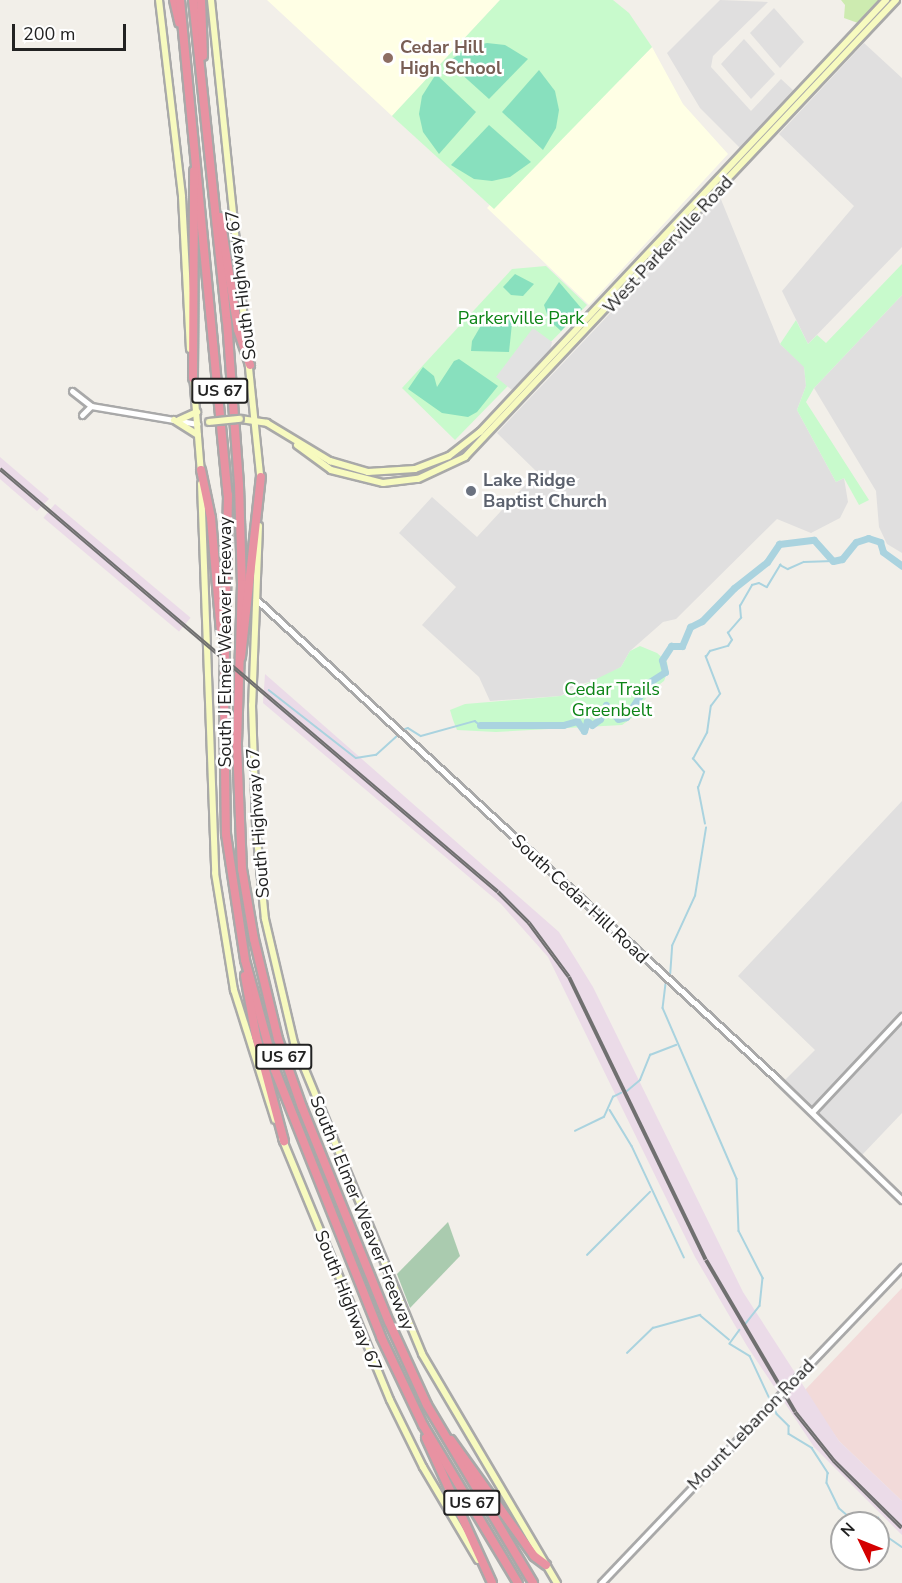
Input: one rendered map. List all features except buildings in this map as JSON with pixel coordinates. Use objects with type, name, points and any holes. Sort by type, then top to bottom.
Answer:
[{"type":"highway","points":[[174,0],[186,45]]},
{"type":"highway","name":"South J Elmer Weaver Freeway","points":[[180,0],[195,134],[228,495],[225,648],[226,834],[245,960],[275,1070],[381,1337],[423,1425],[518,1583]]},
{"type":"highway","name":"South J Elmer Weaver Freeway","points":[[193,0],[227,321],[240,508],[237,686],[242,869],[268,1003],[302,1107],[427,1405],[533,1583]]},
{"type":"highway","points":[[201,0],[201,78]]},
{"type":"highway","points":[[193,378],[195,134]]},
{"type":"highway","points":[[211,183],[238,330],[250,365]]},
{"type":"highway","points":[[201,470],[211,518],[225,648]]},
{"type":"highway","points":[[237,686],[261,477]]},
{"type":"highway","points":[[245,960],[253,1024],[284,1141]]},
{"type":"highway","points":[[427,1405],[534,1556],[546,1565]]},
{"type":"highway","points":[[423,1425],[492,1583]]},
{"type":"main road","name":"South Highway 67","points":[[159,0],[182,197],[201,470],[215,873],[234,990],[262,1088],[390,1400],[423,1467],[492,1583]]},
{"type":"main road","name":"South Highway 67","points":[[211,0],[261,477],[252,705],[260,886],[294,1043],[422,1354],[557,1583]]},
{"type":"main road","name":"West Parkerville Road","points":[[288,436],[330,461],[368,472],[425,467],[449,456],[480,432],[886,0]]},
{"type":"main road","name":"West Parkerville Road","points":[[288,436],[313,459],[352,478],[393,483],[428,476],[456,463],[486,439],[896,0]]},
{"type":"main road","points":[[644,271],[661,248],[661,237]]},
{"type":"main road","points":[[588,331],[604,309],[602,300]]},
{"type":"main road","points":[[174,420],[197,412]]},
{"type":"main road","points":[[197,424],[240,419],[256,420],[288,436]]},
{"type":"main road","points":[[174,420],[198,435]]},
{"type":"main road","points":[[480,432],[486,439]]},
{"type":"street","points":[[72,391],[91,406],[197,424]]},
{"type":"street","points":[[82,415],[91,406]]},
{"type":"street","name":"South Cedar Hill Road","points":[[256,599],[812,1112],[902,1200]]},
{"type":"street","points":[[812,1112],[902,1016]]},
{"type":"street","name":"Mount Lebanon Road","points":[[601,1583],[902,1267]]},
{"type":"shaded area","name":"Cedar Hill High School","points":[[267,0],[500,0],[392,116]]},
{"type":"shaded area","points":[[720,0],[768,2],[713,56],[711,67],[751,111],[781,79],[794,91],[740,148],[700,108],[667,53]]},
{"type":"shaded area","points":[[774,8],[804,42],[780,68],[750,33]]},
{"type":"shaded area","points":[[744,39],[775,74],[751,99],[721,64]]},
{"type":"shaded area","points":[[864,43],[902,78],[902,247],[808,344],[782,291],[854,206],[779,134]]},
{"type":"shaded area","points":[[652,47],[683,104],[728,154],[589,305],[487,208],[615,75],[620,80]]},
{"type":"shaded area","points":[[720,197],[780,344],[804,366],[806,386],[797,410],[836,482],[844,478],[848,502],[840,518],[811,533],[777,519],[676,619],[663,622],[630,651],[621,667],[598,680],[576,685],[561,696],[490,701],[479,677],[422,625],[456,587],[399,533],[432,497],[477,537],[537,472],[497,433]]},
{"type":"shaded area","points":[[902,295],[902,553],[887,544],[879,527],[876,491],[814,388]]},
{"type":"shaded area","points":[[533,328],[552,342],[550,351],[512,390],[496,377]]},
{"type":"shaded area","points":[[0,457],[49,499],[37,511],[0,479]]},
{"type":"shaded area","points":[[55,504],[191,618],[179,632],[43,518]]},
{"type":"shaded area","points":[[265,674],[559,932],[593,987],[743,1292],[839,1441],[902,1501],[902,1535],[890,1523],[890,1511],[878,1511],[814,1447],[747,1346],[695,1257],[548,957],[501,904],[263,703]]},
{"type":"shaded area","points":[[902,801],[902,1113],[862,1155],[784,1081],[815,1050],[738,976]]},
{"type":"shaded area","points":[[448,1222],[460,1256],[410,1308],[397,1274]]},
{"type":"shaded area","points":[[902,1288],[902,1501],[839,1441],[804,1391]]},
{"type":"green space","points":[[500,0],[613,0],[629,13],[652,47],[494,209],[392,116]]},
{"type":"green space","points":[[841,0],[880,0],[858,23],[844,18],[845,5]]},
{"type":"green space","points":[[487,43],[505,45],[528,59],[489,99],[448,62],[469,47]]},
{"type":"green space","points":[[539,70],[555,91],[559,110],[556,128],[543,150],[502,112]]},
{"type":"green space","points":[[436,74],[476,112],[439,154],[423,132],[419,114],[422,96]]},
{"type":"green space","points":[[489,125],[531,162],[510,177],[492,181],[474,179],[451,165]]},
{"type":"green space","points":[[902,264],[902,295],[814,388],[806,402],[869,500],[859,505],[844,478],[836,482],[797,410],[806,386],[804,367],[780,344],[796,320],[808,344],[817,335],[826,343]]},
{"type":"green space","name":"Parkerville Park","points":[[546,266],[587,305],[455,440],[402,388],[512,269]]},
{"type":"green space","points":[[515,274],[534,284],[523,296],[511,295],[503,287]]},
{"type":"green space","points":[[559,282],[582,309],[561,331],[549,320],[544,305]]},
{"type":"green space","points":[[502,314],[513,314],[509,352],[471,351],[472,341],[483,322]]},
{"type":"green space","points":[[459,359],[498,386],[477,412],[468,417],[442,413],[408,389],[423,367],[434,376],[437,387],[454,361]]},
{"type":"green space","name":"Cedar Trails Greenbelt","points":[[640,646],[657,653],[667,662],[668,670],[664,681],[652,690],[632,718],[622,725],[496,732],[457,730],[450,710],[465,704],[561,696],[621,667],[630,651]]},
{"type":"waterway","points":[[480,725],[563,725],[577,721],[584,731],[587,721],[592,725],[600,719],[606,705],[618,719],[626,717],[648,683],[665,672],[662,660],[671,646],[682,646],[690,627],[702,621],[734,588],[767,562],[779,544],[814,540],[833,561],[842,559],[856,542],[868,538],[880,542],[883,552],[902,566]]},
{"type":"waterway","points":[[705,824],[698,788],[704,772],[693,759],[707,733],[711,706],[720,694],[706,657],[710,651],[728,646],[732,640],[728,633],[741,618],[740,606],[752,585],[759,583],[767,587],[780,565],[788,569],[804,562],[833,561]]},
{"type":"waterway","points":[[269,690],[356,758],[376,755],[398,735]]},
{"type":"waterway","points":[[403,730],[408,728],[421,736],[475,721],[480,725]]},
{"type":"waterway","points":[[670,977],[672,946],[695,896],[706,828]]},
{"type":"waterway","points":[[666,984],[663,1008],[737,1179],[739,1231],[763,1278],[760,1306],[746,1324]]},
{"type":"waterway","points":[[627,1091],[640,1080],[650,1055],[676,1045]]},
{"type":"waterway","points":[[575,1131],[604,1117],[613,1097],[621,1093]]},
{"type":"waterway","points":[[610,1110],[632,1146],[684,1257]]},
{"type":"waterway","points":[[587,1255],[650,1192]]},
{"type":"waterway","points":[[627,1353],[653,1328],[700,1315],[729,1339]]},
{"type":"waterway","points":[[740,1330],[730,1344],[750,1356],[777,1414],[789,1426],[789,1434],[812,1448],[828,1473],[827,1483],[842,1511]]},
{"type":"waterway","points":[[890,1539],[902,1547]]},
{"type":"railway","points":[[0,469],[498,892],[529,923],[569,977],[706,1260],[795,1412],[834,1461],[902,1528]]},
{"type":"place","name":"Cedar Hill High School","points":[[388,58]]},
{"type":"place","name":"Lake Ridge Baptist Church","points":[[471,491]]}]
